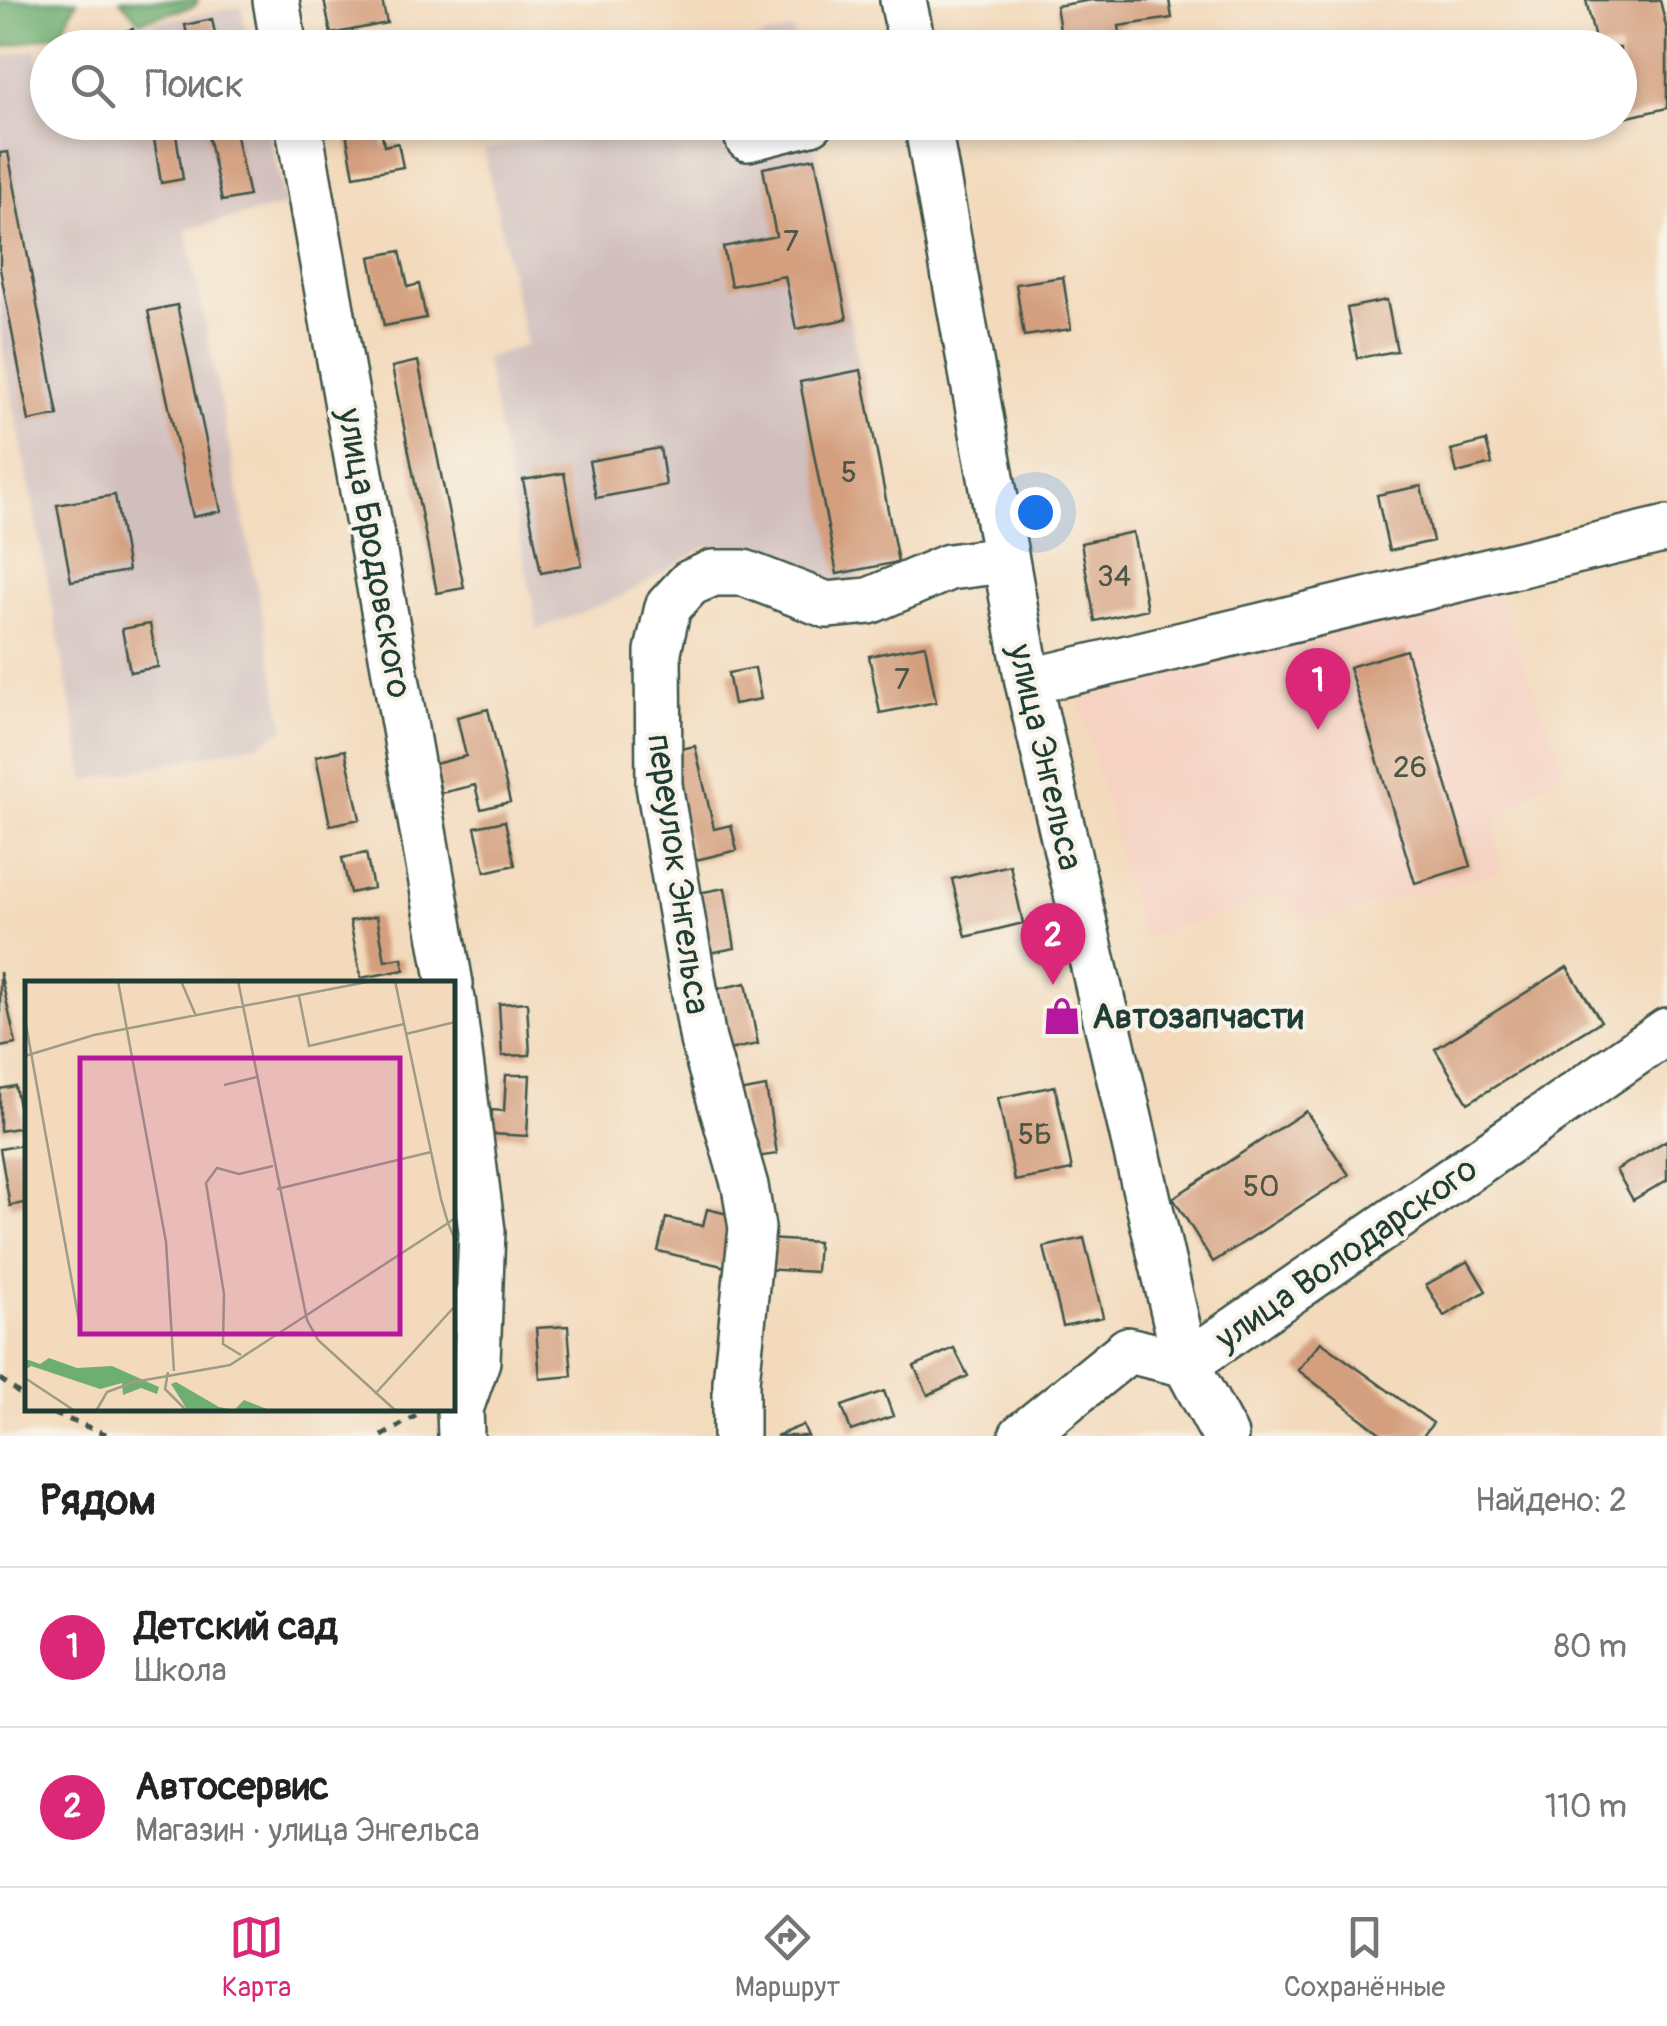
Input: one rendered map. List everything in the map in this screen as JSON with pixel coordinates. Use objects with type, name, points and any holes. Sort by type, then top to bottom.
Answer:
[{"type":"street","points":[[276,0],[281,30]]},
{"type":"street","points":[[903,0],[909,30]]},
{"type":"street","name":"улица Бродовского","points":[[301,140],[449,981]]},
{"type":"street","name":"улица Энгельса","points":[[931,140],[1003,560],[1028,682],[1186,1364],[1225,1436]]},
{"type":"street","points":[[1028,682],[1667,529]]},
{"type":"street","name":"переулок Энгельса","points":[[736,1436],[736,1382],[752,1228],[746,1186],[703,1040],[659,785],[658,651],[668,607],[690,583],[713,573],[744,573],[827,605],[868,601],[948,567],[1003,560]]},
{"type":"street","points":[[455,1022],[482,1230],[476,1360],[460,1409],[461,1436]]},
{"type":"street","name":"улица Володарского","points":[[1022,1436],[1128,1350],[1186,1364],[1667,1031]]},
{"type":"path","points":[[0,1378],[25,1398]]},
{"type":"path","points":[[47,1411],[111,1436]]},
{"type":"path","points":[[382,1436],[424,1411]]},
{"type":"shaded area","points":[[241,7],[246,30],[152,30],[150,23]]},
{"type":"shaded area","points":[[30,50],[30,140],[271,140],[286,206],[186,229],[285,729],[261,743],[86,781],[0,332],[0,57]]},
{"type":"shaded area","points":[[533,140],[814,140],[898,562],[840,584],[776,550],[707,546],[622,596],[538,630],[485,358],[526,345],[484,150]]},
{"type":"shaded area","points":[[1491,582],[1565,768],[1493,824],[1502,871],[1306,923],[1282,896],[1141,938],[1077,691]]},
{"type":"green space","points":[[0,0],[77,0],[62,30],[30,30],[30,41],[0,48]]},
{"type":"green space","points":[[120,0],[198,0],[195,6],[140,21]]},
{"type":"building","points":[[324,0],[382,0],[387,23],[330,30]]},
{"type":"building","points":[[1092,0],[1169,0],[1172,18],[1119,26],[1120,30],[1060,30],[1056,6]]},
{"type":"building","points":[[1586,0],[1660,0],[1667,31],[1667,108],[1637,115],[1637,30],[1593,30]]},
{"type":"building","points":[[212,19],[214,30],[186,30],[185,25]]},
{"type":"building","points":[[154,140],[177,140],[183,179],[161,183]]},
{"type":"building","points":[[209,140],[237,140],[249,196],[222,201]]},
{"type":"building","points":[[347,140],[383,140],[384,146],[398,143],[403,167],[354,176]]},
{"type":"building","points":[[8,152],[58,415],[29,421],[0,269],[0,153]]},
{"type":"building","points":[[815,158],[847,319],[796,329],[785,276],[731,286],[723,247],[776,236],[763,168]]},
{"type":"building","points":[[400,251],[408,287],[419,284],[426,318],[384,326],[370,257]]},
{"type":"building","points":[[1063,277],[1071,329],[1024,336],[1016,284]]},
{"type":"building","points":[[1387,300],[1397,351],[1357,358],[1347,308]]},
{"type":"building","points":[[177,305],[221,511],[193,517],[148,311]]},
{"type":"building","points":[[418,361],[464,588],[437,593],[392,367]]},
{"type":"building","points":[[861,370],[898,562],[837,574],[800,382]]},
{"type":"building","points":[[1486,441],[1492,464],[1457,473],[1451,450]]},
{"type":"building","points":[[660,448],[666,485],[596,498],[589,461]]},
{"type":"building","points":[[564,473],[582,565],[541,573],[523,480]]},
{"type":"building","points":[[1421,486],[1433,541],[1389,551],[1377,495]]},
{"type":"building","points":[[115,495],[128,571],[71,581],[57,505]]},
{"type":"building","points":[[1133,532],[1147,609],[1095,621],[1081,543]]},
{"type":"building","points":[[150,624],[158,667],[130,672],[122,629]]},
{"type":"building","points":[[925,645],[936,702],[880,713],[869,656]]},
{"type":"building","points":[[1406,650],[1471,866],[1415,883],[1349,667]]},
{"type":"building","points":[[755,668],[761,699],[734,704],[728,673]]},
{"type":"building","points":[[488,709],[510,802],[481,809],[475,785],[441,793],[435,764],[466,756],[457,717]]},
{"type":"building","points":[[695,746],[714,829],[731,825],[737,850],[692,861],[667,752]]},
{"type":"building","points":[[345,750],[360,819],[330,825],[316,756]]},
{"type":"building","points":[[505,821],[515,865],[485,872],[475,827]]},
{"type":"building","points":[[366,853],[373,888],[350,893],[342,858]]},
{"type":"building","points":[[1010,865],[1023,923],[966,937],[952,879]]},
{"type":"building","points":[[725,888],[735,948],[709,953],[698,893]]},
{"type":"building","points":[[377,916],[385,961],[402,958],[404,970],[361,978],[350,921]]},
{"type":"building","points":[[1567,967],[1601,1021],[1468,1103],[1435,1049]]},
{"type":"building","points":[[0,972],[16,1044],[0,1047]]},
{"type":"building","points":[[746,983],[758,1044],[728,1050],[717,989]]},
{"type":"building","points":[[527,1002],[530,1055],[502,1056],[499,1004]]},
{"type":"building","points":[[506,1075],[530,1075],[527,1136],[491,1134],[492,1110],[504,1111]]},
{"type":"building","points":[[15,1086],[23,1127],[0,1131],[0,1089]]},
{"type":"building","points":[[1055,1086],[1072,1170],[1015,1181],[998,1098]]},
{"type":"building","points":[[766,1087],[777,1154],[750,1158],[739,1092]]},
{"type":"building","points":[[1306,1111],[1349,1175],[1213,1262],[1173,1198]]},
{"type":"building","points":[[1667,1140],[1667,1180],[1633,1200],[1616,1170]]},
{"type":"building","points":[[25,1145],[25,1203],[10,1206],[0,1149]]},
{"type":"building","points":[[707,1209],[744,1218],[731,1268],[658,1251],[666,1218],[703,1226]]},
{"type":"building","points":[[1084,1238],[1103,1317],[1063,1326],[1044,1247]]},
{"type":"building","points":[[765,1239],[818,1242],[816,1272],[763,1269]]},
{"type":"building","points":[[1468,1261],[1486,1291],[1444,1316],[1426,1285]]},
{"type":"building","points":[[568,1326],[572,1376],[540,1379],[536,1328]]},
{"type":"building","points":[[1321,1342],[1433,1423],[1423,1436],[1384,1436],[1298,1370]]},
{"type":"building","points":[[954,1348],[968,1376],[928,1395],[914,1366]]},
{"type":"building","points":[[884,1391],[893,1416],[851,1431],[842,1406]]},
{"type":"building","points":[[803,1425],[808,1436],[776,1436]]},
{"type":"place","name":"Детский сад","points":[[1318,730]]},
{"type":"place","name":"Автосервис","points":[[1053,985]]},
{"type":"place","name":"Автозапчасти","points":[[1062,1016]]}]
